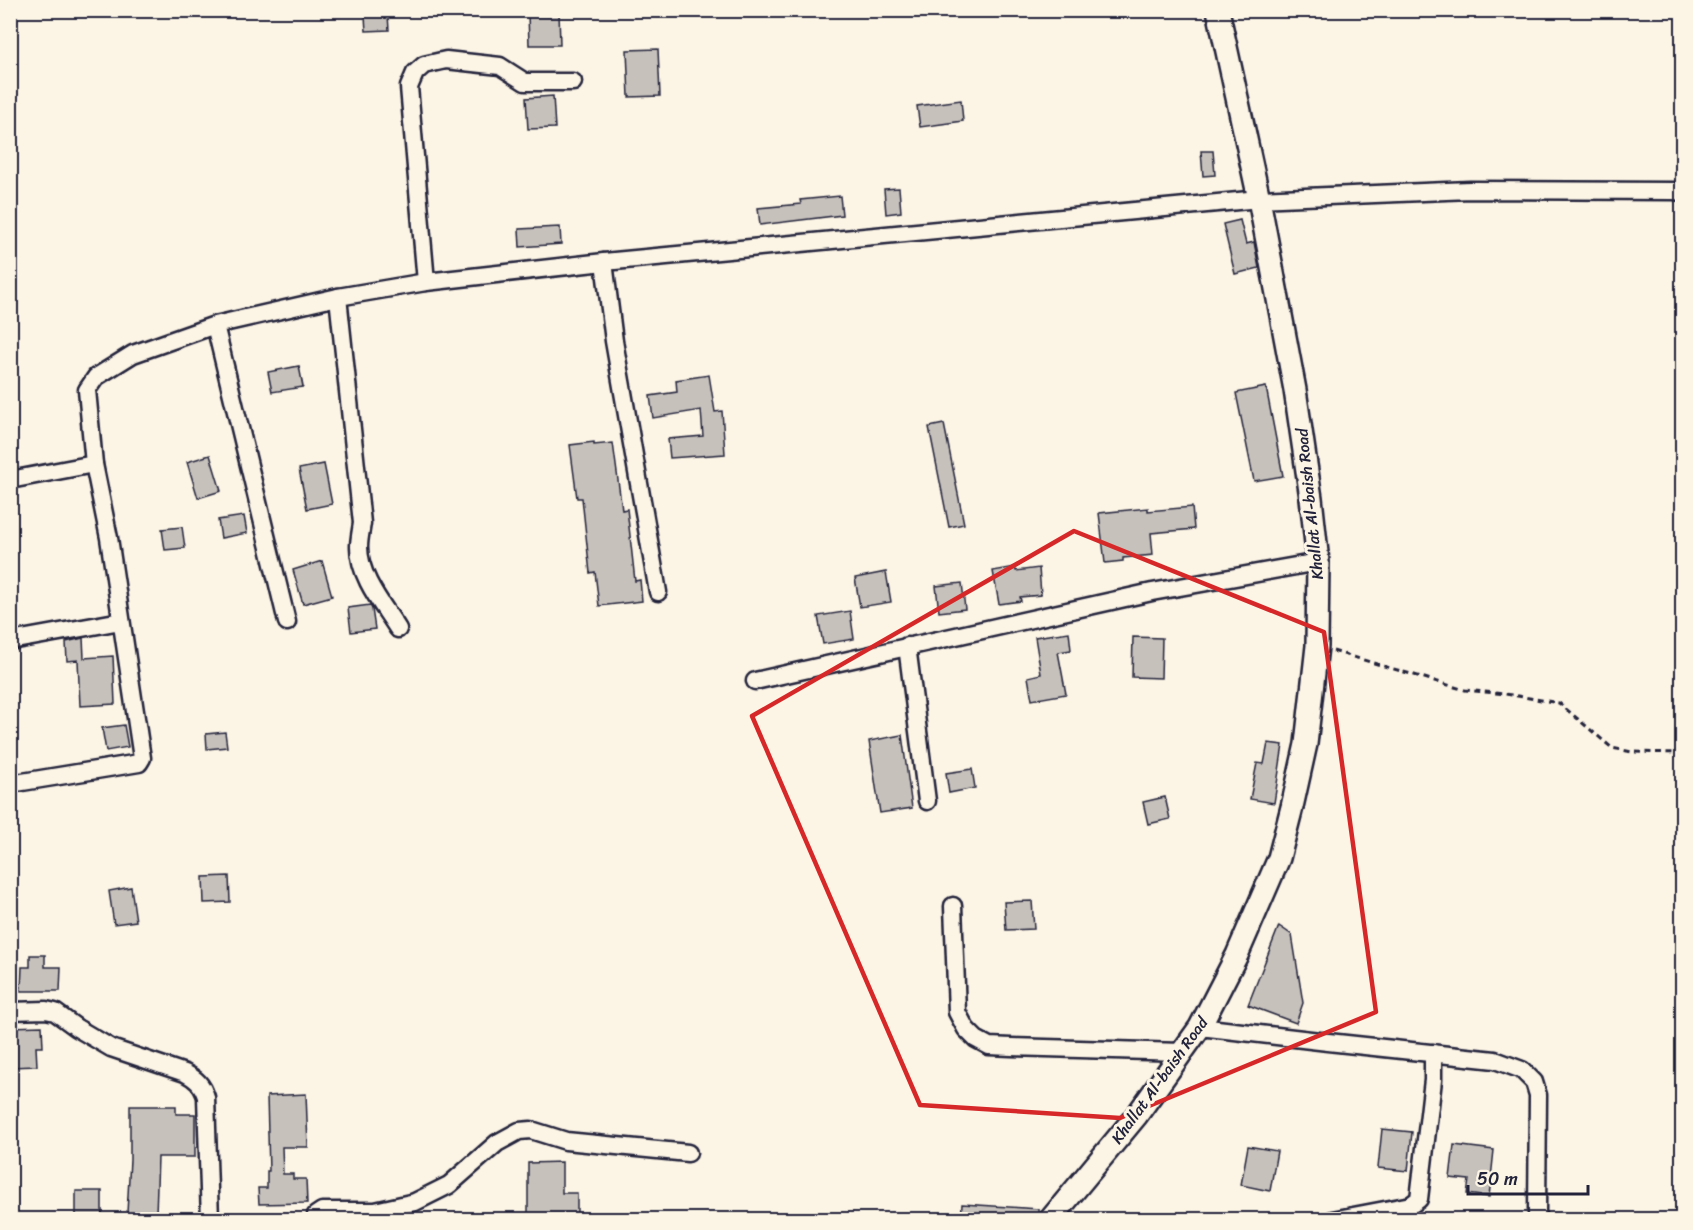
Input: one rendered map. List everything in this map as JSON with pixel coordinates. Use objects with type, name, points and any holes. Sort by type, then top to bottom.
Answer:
[{"type":"street","name":"Khallat Al-baish Road","points":[[1050,1220],[1137,1115],[1200,1026],[1237,955],[1279,858],[1306,744],[1317,646],[1318,562],[1311,498],[1295,390],[1259,199],[1218,10]]},
{"type":"street","points":[[426,282],[409,87],[415,73],[424,65],[446,60],[500,66],[525,82],[573,82]]},
{"type":"street","points":[[10,784],[133,764],[141,761],[143,755],[109,538],[94,464],[87,397],[87,390],[96,377],[133,354],[215,325],[338,297],[426,282],[604,262],[1259,199],[1470,190],[1683,192]]},
{"type":"street","points":[[604,262],[614,341],[658,592]]},
{"type":"street","points":[[338,297],[362,523],[359,547],[361,563],[398,629]]},
{"type":"street","points":[[215,325],[287,622]]},
{"type":"street","points":[[10,480],[94,464]]},
{"type":"street","points":[[755,681],[1152,592],[1318,562]]},
{"type":"street","points":[[10,641],[121,621]]},
{"type":"street","points":[[907,646],[927,801]]},
{"type":"street","points":[[953,906],[957,1012],[966,1029],[976,1039],[989,1046],[1182,1052]]},
{"type":"street","points":[[10,1011],[55,1012],[111,1048],[195,1078],[202,1086],[206,1097],[210,1220]]},
{"type":"street","points":[[1200,1026],[1496,1060],[1522,1070],[1534,1082],[1538,1095],[1536,1217]]},
{"type":"street","points":[[1332,1220],[1411,1205],[1419,1199],[1433,1080],[1433,1053]]},
{"type":"street","points":[[316,1220],[316,1215],[322,1211],[375,1211],[415,1202],[449,1185],[497,1143],[519,1131],[531,1130],[566,1141],[688,1153]]},
{"type":"path","points":[[1317,646],[1465,690],[1559,703],[1612,748],[1632,752],[1683,753]]},
{"type":"highlighted area","points":[[1074,531],[1324,632],[1376,1012],[1120,1118],[920,1105],[752,716]]},
{"type":"building","points":[[528,12],[559,12],[560,45],[529,45]]},
{"type":"building","points":[[388,15],[389,30],[366,31],[365,16]]},
{"type":"building","points":[[658,49],[660,96],[629,97],[627,50]]},
{"type":"building","points":[[553,96],[555,128],[528,129],[526,98]]},
{"type":"building","points":[[961,100],[963,121],[920,127],[917,106]]},
{"type":"building","points":[[1201,151],[1213,151],[1215,175],[1203,176]]},
{"type":"building","points":[[899,188],[901,212],[886,214],[884,189]]},
{"type":"building","points":[[840,196],[842,215],[760,225],[758,208],[801,204],[800,200]]},
{"type":"building","points":[[1240,220],[1246,244],[1254,242],[1259,268],[1235,274],[1223,224]]},
{"type":"building","points":[[560,227],[561,244],[520,247],[519,229]]},
{"type":"building","points":[[299,366],[303,387],[272,392],[268,372]]},
{"type":"building","points":[[709,375],[715,412],[722,411],[725,454],[670,458],[668,439],[703,436],[701,410],[653,418],[650,396],[677,392],[676,380]]},
{"type":"building","points":[[1266,387],[1283,476],[1254,481],[1236,393]]},
{"type":"building","points":[[944,424],[964,524],[949,527],[929,427]]},
{"type":"building","points":[[594,442],[594,445],[613,443],[622,510],[627,509],[635,581],[640,580],[642,601],[599,606],[595,572],[590,573],[582,498],[577,498],[570,445]]},
{"type":"building","points":[[210,455],[221,491],[198,498],[187,462]]},
{"type":"building","points":[[324,464],[332,504],[307,509],[299,469]]},
{"type":"building","points":[[1192,507],[1194,529],[1151,533],[1153,555],[1123,558],[1123,561],[1105,563],[1099,513],[1148,508],[1148,511]]},
{"type":"building","points":[[244,516],[247,533],[221,538],[218,520]]},
{"type":"building","points":[[182,527],[185,548],[165,550],[162,529]]},
{"type":"building","points":[[322,561],[332,596],[303,604],[293,570]]},
{"type":"building","points":[[1015,567],[1016,571],[1039,568],[1041,595],[1020,597],[1021,601],[999,604],[993,571]]},
{"type":"building","points":[[886,572],[891,602],[860,607],[855,578]]},
{"type":"building","points":[[962,583],[965,609],[939,612],[936,586]]},
{"type":"building","points":[[370,605],[375,629],[351,632],[348,608]]},
{"type":"building","points":[[850,611],[854,639],[823,644],[818,616]]},
{"type":"building","points":[[1069,632],[1071,650],[1058,652],[1066,694],[1032,700],[1028,677],[1041,674],[1035,637]]},
{"type":"building","points":[[1133,637],[1162,638],[1161,678],[1132,677]]},
{"type":"building","points":[[83,638],[84,658],[113,656],[115,704],[80,706],[78,660],[67,661],[66,642]]},
{"type":"building","points":[[124,725],[128,747],[106,751],[102,728]]},
{"type":"building","points":[[225,732],[227,747],[207,749],[206,734]]},
{"type":"building","points":[[902,735],[912,808],[880,813],[869,741]]},
{"type":"building","points":[[1268,743],[1283,745],[1274,803],[1250,799],[1257,763],[1264,764]]},
{"type":"building","points":[[972,769],[975,788],[949,793],[946,773]]},
{"type":"building","points":[[1165,797],[1170,819],[1148,824],[1143,802]]},
{"type":"building","points":[[229,876],[230,902],[204,903],[203,877]]},
{"type":"building","points":[[131,887],[136,921],[114,924],[109,891]]},
{"type":"building","points":[[1032,901],[1034,929],[1006,930],[1004,902]]},
{"type":"building","points":[[1279,926],[1292,935],[1303,1003],[1296,1023],[1248,1005]]},
{"type":"building","points":[[30,955],[45,955],[45,967],[61,967],[60,991],[21,991],[22,967],[30,967]]},
{"type":"building","points":[[42,1026],[43,1047],[36,1047],[37,1066],[10,1067],[10,1027]]},
{"type":"building","points":[[306,1094],[308,1147],[282,1147],[283,1174],[293,1174],[293,1179],[306,1179],[307,1203],[259,1204],[258,1188],[267,1188],[267,1171],[269,1171],[267,1096]]},
{"type":"building","points":[[130,1106],[176,1106],[176,1114],[195,1114],[195,1157],[158,1157],[156,1214],[127,1213]]},
{"type":"building","points":[[1382,1129],[1412,1132],[1408,1171],[1378,1168]]},
{"type":"building","points":[[1454,1145],[1494,1150],[1489,1197],[1467,1194],[1469,1180],[1450,1178]]},
{"type":"building","points":[[1248,1146],[1277,1151],[1270,1191],[1241,1185]]},
{"type":"building","points":[[562,1162],[562,1193],[577,1193],[577,1219],[528,1220],[528,1163]]},
{"type":"building","points":[[76,1191],[102,1191],[102,1220],[76,1220]]},
{"type":"building","points":[[962,1204],[1039,1209],[1038,1220],[961,1220]]}]
